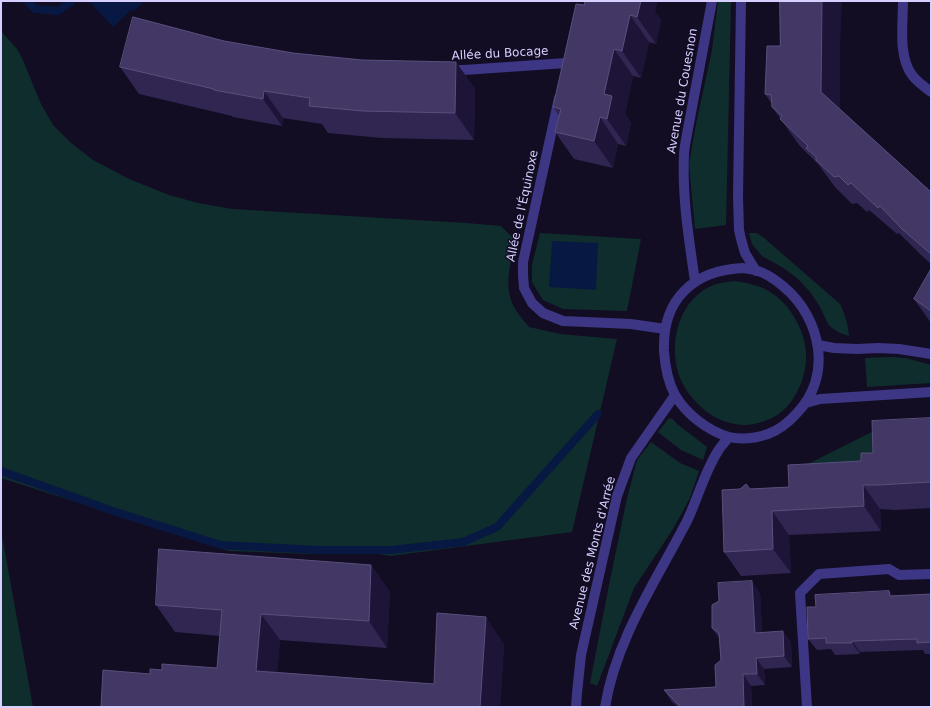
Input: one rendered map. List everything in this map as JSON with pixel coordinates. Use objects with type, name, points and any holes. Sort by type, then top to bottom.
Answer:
[{"type":"street","name":"Avenue du Couesnon","points":[[695,281],[687,223],[683,176],[684,154],[712,1]]},
{"type":"street","points":[[741,1],[738,197],[739,230],[745,253],[756,270]]},
{"type":"street","points":[[903,1],[902,50],[906,64],[913,76],[931,92]]},
{"type":"street","name":"Allée du Bocage","points":[[441,70],[464,70],[566,63]]},
{"type":"street","name":"Allée de l'Équinoxe","points":[[562,86],[524,262],[522,275],[524,288],[532,303],[543,313],[563,320],[632,324],[665,329]]},
{"type":"street","points":[[743,268],[756,270],[770,276],[780,283],[800,303],[813,327],[818,346],[818,370],[815,383],[806,403],[790,421],[769,434],[757,437],[729,437],[712,430],[701,423],[683,406],[675,394],[669,378],[665,359],[665,329],[669,314],[677,300],[695,281],[708,275],[731,269],[743,268]]},
{"type":"street","points":[[818,346],[834,348],[899,349],[931,354]]},
{"type":"street","points":[[806,403],[820,399],[931,392]]},
{"type":"street","name":"Avenue des Monts d'Arrée","points":[[576,707],[581,655],[617,496],[631,458],[675,394]]},
{"type":"street","points":[[605,707],[607,693],[615,664],[635,617],[687,520],[709,468],[718,451],[729,437]]},
{"type":"street","points":[[807,707],[800,593],[819,574],[889,569],[899,575],[931,574]]},
{"type":"green space","points":[[718,1],[731,1],[726,225],[695,229],[689,164],[712,50]]},
{"type":"green space","points":[[1,31],[17,49],[22,58],[41,104],[53,125],[70,142],[93,160],[129,179],[169,195],[198,203],[232,209],[501,226],[515,240],[508,282],[511,299],[514,307],[529,327],[560,334],[617,339],[572,532],[390,556],[358,550],[310,554],[229,551],[1,478]]},
{"type":"green space","points":[[540,233],[641,239],[627,311],[563,309],[543,300],[532,282],[532,265]]},
{"type":"green space","points":[[749,233],[757,233],[763,237],[840,304],[848,327],[849,336],[840,333],[828,324],[811,293],[797,278],[782,267],[762,256],[752,244]]},
{"type":"green space","points":[[735,281],[762,288],[770,292],[784,303],[790,310],[799,326],[805,343],[806,352],[802,379],[794,398],[783,411],[774,417],[749,425],[738,425],[723,421],[713,416],[698,404],[686,389],[676,366],[675,340],[678,327],[689,304],[698,294],[709,287]]},
{"type":"green space","points":[[865,358],[906,358],[931,365],[931,383],[867,387]]},
{"type":"green space","points":[[669,418],[673,419],[677,424],[707,447],[703,460],[681,450],[658,432]]},
{"type":"green space","points":[[884,426],[890,462],[798,469]]},
{"type":"green space","points":[[651,442],[680,463],[699,471],[690,498],[673,529],[634,588],[597,686],[590,683],[627,498],[637,460]]},
{"type":"green space","points":[[1,530],[33,707],[1,707]]},
{"type":"water","points":[[89,1],[144,1],[134,11],[131,10],[113,27]]},
{"type":"water","points":[[552,241],[598,243],[596,290],[549,287]]},
{"type":"building","points":[[585,1],[641,1],[637,17],[630,15],[622,51],[614,49],[604,94],[612,96],[607,119],[600,117],[594,141],[555,132],[561,109],[553,107],[576,4],[584,5]]},
{"type":"building","points":[[780,1],[822,1],[821,92],[931,192],[931,254],[902,229],[880,206],[878,208],[851,183],[848,185],[839,176],[834,177],[816,160],[816,157],[806,148],[808,146],[780,119],[782,116],[772,107],[771,95],[765,94],[767,46],[780,46]]},
{"type":"building","points":[[133,17],[224,41],[293,53],[362,60],[456,62],[455,113],[363,111],[309,106],[310,98],[264,91],[263,99],[214,90],[120,67]]},
{"type":"building","points":[[931,269],[931,311],[914,299]]},
{"type":"building","points":[[931,418],[931,482],[863,485],[864,506],[772,511],[773,549],[724,552],[722,490],[740,489],[746,484],[750,489],[789,487],[788,465],[861,461],[861,453],[873,453],[872,421]]},
{"type":"building","points":[[159,549],[371,565],[369,621],[261,614],[256,671],[434,684],[437,613],[486,617],[480,707],[101,707],[103,670],[150,674],[150,669],[162,670],[162,664],[217,668],[222,610],[156,605]]},
{"type":"building","points":[[752,581],[755,633],[783,631],[784,656],[756,658],[757,674],[743,674],[744,707],[681,707],[664,690],[716,687],[715,665],[721,660],[719,633],[712,628],[712,605],[719,601],[718,583]]},
{"type":"building","points":[[889,591],[890,596],[931,594],[931,642],[917,643],[917,639],[826,643],[826,638],[808,639],[807,607],[816,607],[815,595]]},
{"type":"waterway","points":[[27,1],[35,9],[58,11],[72,1]]},
{"type":"waterway","points":[[1,471],[113,511],[221,545],[319,550],[391,550],[463,542],[497,527],[598,414]]}]
